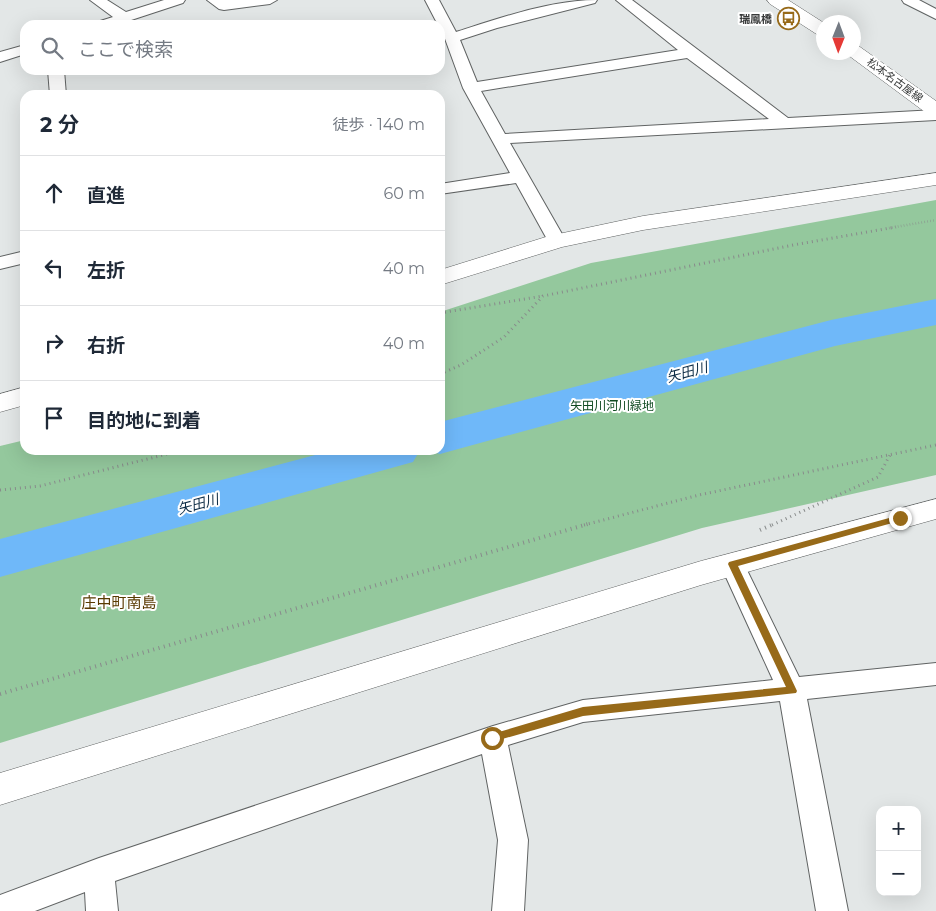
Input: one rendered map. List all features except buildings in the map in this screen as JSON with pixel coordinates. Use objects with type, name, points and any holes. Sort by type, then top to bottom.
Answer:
[{"type":"street","points":[[97,0],[125,18]]},
{"type":"street","points":[[118,20],[178,0]]},
{"type":"street","points":[[214,0],[224,6],[270,0]]},
{"type":"street","points":[[432,0],[443,20]]},
{"type":"street","points":[[452,38],[590,0]]},
{"type":"street","points":[[623,0],[784,123]]},
{"type":"street","points":[[776,0],[816,26]]},
{"type":"street","points":[[909,0],[936,15]]},
{"type":"street","points":[[445,25],[471,88],[557,241]]},
{"type":"street","points":[[0,57],[20,51]]},
{"type":"street","points":[[471,88],[690,53]]},
{"type":"street","name":"松本名古屋線","points":[[861,56],[936,110]]},
{"type":"street","points":[[56,75],[58,90]]},
{"type":"street","points":[[500,139],[936,115]]},
{"type":"street","points":[[445,188],[520,177]]},
{"type":"street","points":[[445,276],[557,241],[643,223],[936,178]]},
{"type":"street","points":[[0,263],[20,258]]},
{"type":"street","points":[[0,402],[20,397]]},
{"type":"street","points":[[0,789],[732,564],[936,509]]},
{"type":"street","points":[[732,564],[792,691],[832,911]]},
{"type":"street","points":[[0,910],[99,872],[492,738],[583,712],[936,674]]},
{"type":"street","points":[[492,738],[513,840],[508,911]]},
{"type":"street","points":[[99,872],[102,911]]},
{"type":"path","points":[[445,312],[543,296],[793,245],[936,220]]},
{"type":"path","points":[[445,372],[461,365],[504,337],[543,296]]},
{"type":"path","points":[[0,694],[628,512],[699,495],[936,445]]},
{"type":"path","points":[[0,490],[40,486],[163,455]]},
{"type":"path","points":[[751,534],[878,477],[890,455]]},
{"type":"green space","name":"矢田川河川緑地","points":[[936,200],[936,475],[702,528],[0,743],[0,446],[20,441],[20,455],[445,455],[445,310],[591,263]]},
{"type":"waterway","name":"矢田川","points":[[445,437],[831,333],[936,312]]},
{"type":"waterway","name":"矢田川","points":[[0,558],[378,455]]},
{"type":"place","name":"瑞鳳橋","points":[[788,19]]},
{"type":"district","name":"庄中町南島","points":[[119,603]]},
{"type":"route","points":[[492,738],[583,712],[792,691],[732,564],[900,518]]}]
